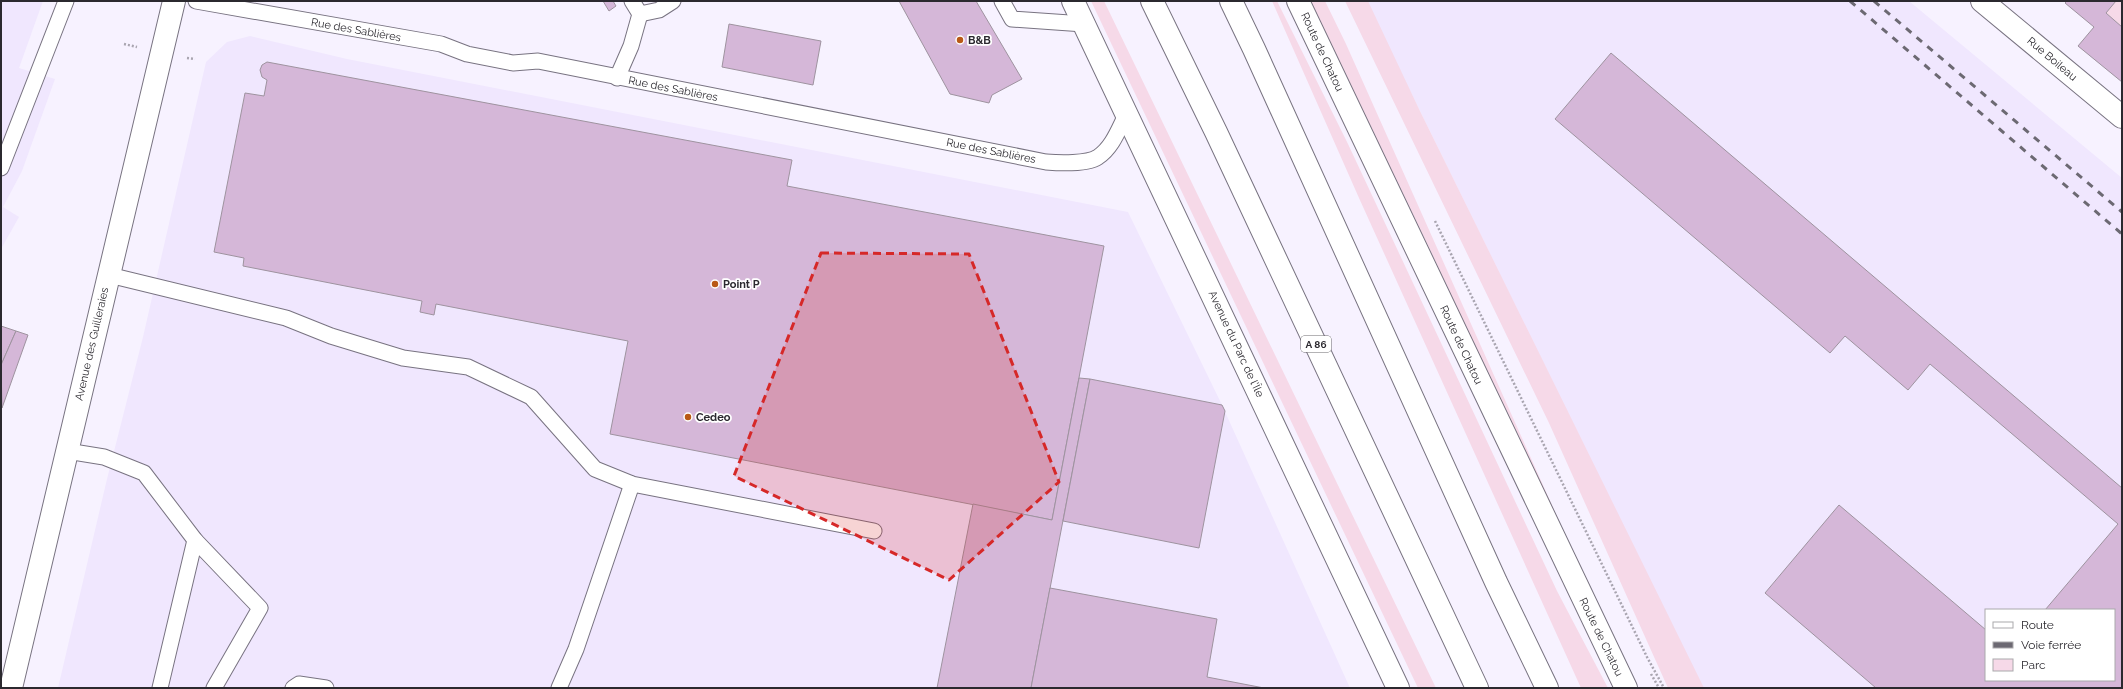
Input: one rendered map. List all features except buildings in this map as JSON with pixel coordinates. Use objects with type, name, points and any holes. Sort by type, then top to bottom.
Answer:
[{"type":"main road","name":"Avenue des Guilleraies","points":[[11,688],[174,1]]},
{"type":"main road","name":"Avenue du Parc de l'Île","points":[[1073,1],[1398,688]]},
{"type":"main road","name":"A 86","points":[[1152,1],[1216,132],[1477,688]]},
{"type":"main road","points":[[1231,1],[1258,56],[1496,582],[1547,688]]},
{"type":"main road","name":"Route de Chatou","points":[[1298,1],[1626,688]]},
{"type":"main road","name":"Rue Boileau","points":[[1982,1],[2005,8],[2122,118]]},
{"type":"lane","points":[[1,168],[66,1]]},
{"type":"lane","name":"Rue des Sablières","points":[[196,1],[441,44],[467,54],[513,63],[538,61],[616,78],[1046,162],[1064,163],[1098,157],[1112,142],[1127,113]]},
{"type":"lane","points":[[616,78],[631,46],[640,14],[632,1]]},
{"type":"lane","points":[[640,14],[659,10],[673,1]]},
{"type":"lane","points":[[1002,1],[1012,19],[1084,24]]},
{"type":"lane","points":[[109,275],[286,318],[331,336],[403,358],[468,367],[531,397],[596,469],[632,484],[874,531]]},
{"type":"lane","points":[[67,451],[104,457],[144,473],[195,540],[260,608],[214,688]]},
{"type":"lane","points":[[559,688],[576,649],[632,484]]},
{"type":"lane","points":[[160,688],[195,540]]},
{"type":"lane","points":[[293,688],[299,684],[326,688]]},
{"type":"path","points":[[1435,220],[1647,657],[1664,688]]},
{"type":"highlighted area","points":[[821,253],[969,254],[1059,482],[949,580],[734,476]]},
{"type":"shaded area","points":[[1,1],[43,1],[19,68],[55,79],[22,171],[3,207],[19,217],[1,249]]},
{"type":"shaded area","points":[[1366,1],[1909,1],[2122,178],[2122,688],[1703,688]]},
{"type":"shaded area","points":[[250,36],[347,59],[1128,212],[1222,405],[1350,688],[58,688],[107,479],[143,337],[206,62],[227,42]]},
{"type":"green space","points":[[1091,1],[1104,1],[1436,688],[1418,688]]},
{"type":"green space","points":[[1272,1],[1277,1],[1348,144],[1557,591],[1608,688],[1581,688],[1359,198]]},
{"type":"green space","points":[[1309,1],[1325,1],[1346,44],[1580,568],[1501,405],[1431,252]]},
{"type":"green space","points":[[1345,1],[1368,1],[1419,109],[1704,688],[1668,688],[1549,423]]},
{"type":"green space","points":[[2116,1],[2122,1],[2122,27],[2106,13]]},
{"type":"railway","points":[[1850,1],[2122,234]]},
{"type":"railway","points":[[1874,1],[2122,212]]},
{"type":"place","name":"B&B","points":[[960,40]]},
{"type":"place","name":"Point P","points":[[715,284]]},
{"type":"place","name":"Cedeo","points":[[688,417]]}]
